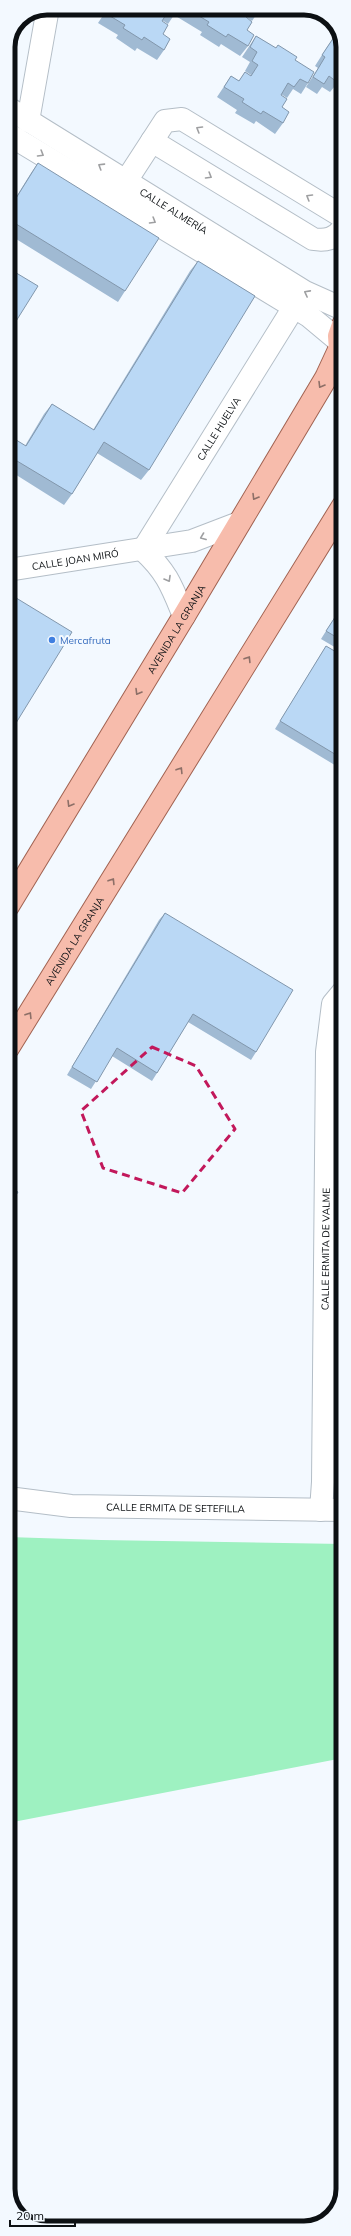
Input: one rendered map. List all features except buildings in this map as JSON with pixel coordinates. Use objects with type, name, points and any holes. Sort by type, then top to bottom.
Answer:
[{"type":"main road","name":"AVENIDA LA GRANJA","points":[[15,894],[184,616],[326,378],[336,357]]},
{"type":"main road","name":"AVENIDA LA GRANJA","points":[[15,1037],[336,517]]},
{"type":"street","points":[[28,121],[47,15]]},
{"type":"street","name":"CALLE ALMERÍA","points":[[15,113],[305,292],[336,306]]},
{"type":"street","points":[[126,181],[165,121],[182,119],[336,214]]},
{"type":"street","name":"CALLE ALMERÍA","points":[[15,138],[310,316],[336,341]]},
{"type":"street","points":[[152,141],[313,240],[326,241],[336,236]]},
{"type":"street","name":"CALLE HUELVA","points":[[143,550],[294,307]]},
{"type":"street","name":"CALLE JOAN MIRÓ","points":[[15,569],[143,550],[192,541],[239,523]]},
{"type":"street","points":[[143,550],[159,565],[169,580],[184,616]]},
{"type":"street","name":"CALLE ERMITA DE VALME","points":[[321,1510],[323,1482],[327,1052],[333,1004],[336,1000]]},
{"type":"street","name":"CALLE ERMITA DE SETEFILLA","points":[[15,1499],[71,1506],[336,1510]]},
{"type":"highlighted area","points":[[152,1047],[196,1066],[235,1129],[182,1193],[103,1168],[81,1111]]},
{"type":"green space","points":[[15,1537],[336,1544],[336,1759],[15,1822]]},
{"type":"place","name":"Mercafruta","points":[[52,640]]}]
